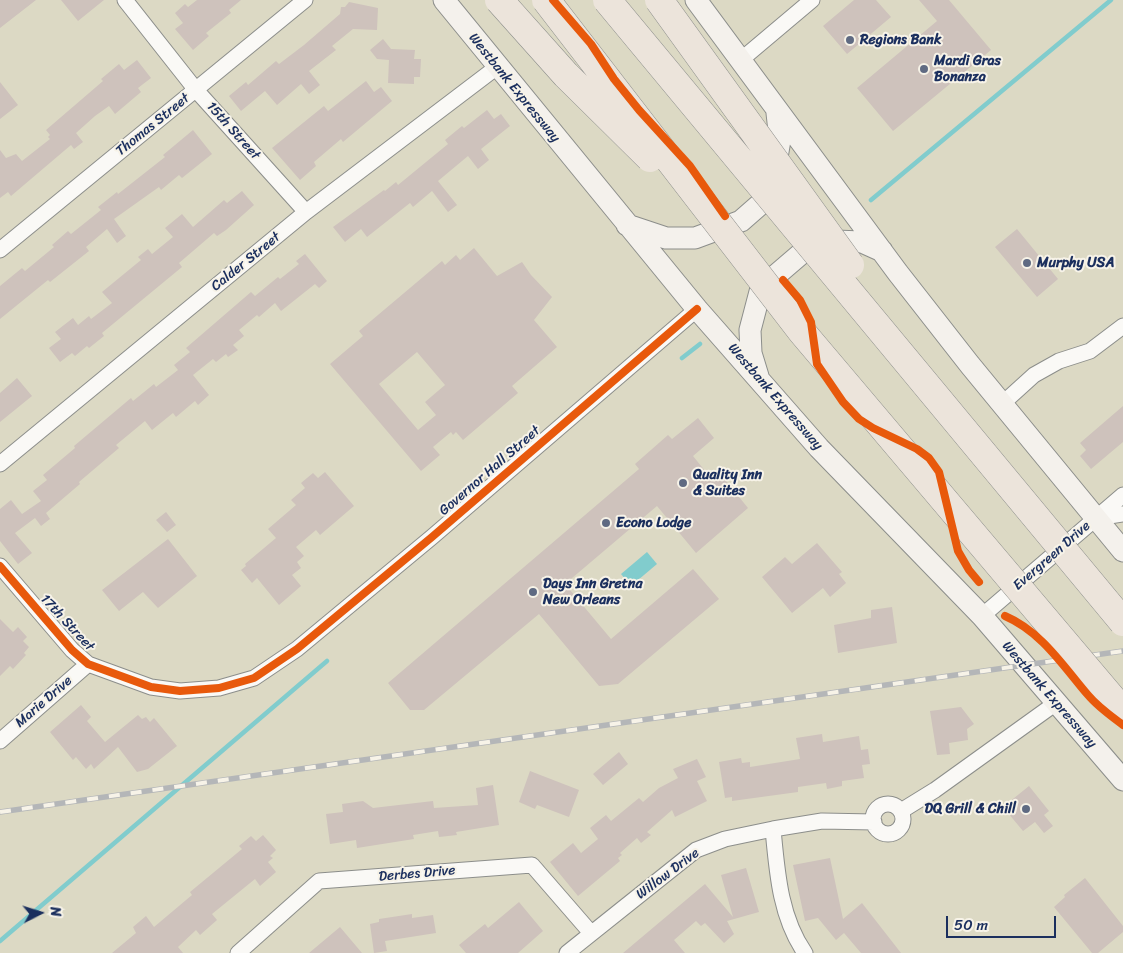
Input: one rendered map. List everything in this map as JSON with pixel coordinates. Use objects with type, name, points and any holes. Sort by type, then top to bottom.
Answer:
[{"type":"highway","points":[[499,0],[566,75],[674,182],[1121,709]]},
{"type":"highway","points":[[546,0],[802,332]]},
{"type":"highway","points":[[607,0],[987,455],[1123,622]]},
{"type":"highway","points":[[659,0],[987,455]]},
{"type":"main road","name":"Westbank Expressway","points":[[444,0],[497,67],[697,308],[819,448],[982,616],[1123,780]]},
{"type":"main road","points":[[696,0],[742,59],[777,112],[882,252],[1002,404],[1123,551]]},
{"type":"main road","points":[[627,225],[666,238],[695,238],[741,221],[765,200],[774,175],[780,140],[777,112]]},
{"type":"main road","points":[[759,378],[751,353],[750,330],[761,288],[810,246],[835,241],[862,242],[882,252]]},
{"type":"street","name":"15th Street","points":[[125,0],[196,90],[306,212]]},
{"type":"street","name":"Thomas Street","points":[[0,250],[305,0]]},
{"type":"street","points":[[742,59],[812,0]]},
{"type":"street","name":"Calder Street","points":[[0,464],[306,212],[497,67]]},
{"type":"street","name":"Governor Hall Street","points":[[297,650],[432,537],[697,308]]},
{"type":"street","points":[[1002,404],[1034,375],[1059,361],[1090,351],[1123,326]]},
{"type":"street","name":"Evergreen Drive","points":[[982,616],[1123,495]]},
{"type":"street","points":[[1096,518],[1123,514]]},
{"type":"street","name":"17th Street","points":[[0,566],[72,650],[88,664],[151,688],[180,691],[219,688],[254,678],[297,650]]},
{"type":"street","name":"Marie Drive","points":[[0,740],[88,664]]},
{"type":"street","points":[[874,822],[875,812],[883,805],[893,805],[901,811],[935,790],[1056,703]]},
{"type":"street","name":"Willow Drive","points":[[567,953],[696,850],[725,840],[773,829],[822,821],[874,822],[882,833],[896,832],[903,820],[901,811]]},
{"type":"street","points":[[773,829],[778,885],[793,936],[805,953]]},
{"type":"street","name":"Derbes Drive","points":[[238,953],[319,882],[532,864],[591,933]]},
{"type":"water","points":[[647,552],[657,564],[631,586],[621,574]]},
{"type":"building","points":[[0,0],[36,0],[0,28]]},
{"type":"building","points":[[61,0],[104,0],[78,21]]},
{"type":"building","points":[[197,0],[241,0],[229,10],[231,13],[206,33],[209,36],[193,50],[175,29],[183,23],[175,13],[185,4],[188,7]]},
{"type":"building","name":"Regions Bank","points":[[854,0],[876,0],[891,17],[847,54],[823,26]]},
{"type":"building","name":"Mardi Gras Bonanza","points":[[919,0],[949,0],[991,50],[893,131],[857,88],[937,21]]},
{"type":"building","points":[[349,2],[378,8],[377,30],[353,29],[332,46],[336,50],[309,71],[320,85],[309,94],[301,84],[277,105],[265,91],[241,111],[229,96],[246,82],[248,85],[276,61],[279,64],[304,45],[340,14],[341,7],[345,7]]},
{"type":"building","points":[[383,39],[391,49],[415,50],[414,59],[421,59],[420,77],[414,77],[414,84],[388,83],[389,60],[377,59],[370,50]]},
{"type":"building","points":[[137,60],[151,78],[138,88],[141,92],[115,114],[109,106],[95,116],[76,133],[83,142],[74,149],[71,145],[11,196],[8,192],[0,198],[0,150],[6,158],[16,154],[22,161],[50,139],[48,137],[50,135],[46,130],[103,81],[101,79],[119,64],[124,70]]},
{"type":"building","points":[[366,81],[374,92],[381,87],[392,101],[343,142],[341,139],[314,162],[316,166],[300,180],[272,148],[324,106],[328,111]]},
{"type":"building","points":[[0,82],[18,105],[0,119]]},
{"type":"building","points":[[487,110],[494,119],[501,114],[510,126],[481,149],[489,160],[478,169],[468,156],[438,181],[457,205],[448,212],[432,191],[413,207],[410,203],[367,237],[361,229],[345,242],[333,227],[396,182],[398,185],[448,144],[445,140],[462,126],[464,128]]},
{"type":"building","points":[[193,130],[212,154],[182,178],[179,175],[161,190],[159,187],[114,219],[126,236],[117,243],[107,229],[86,247],[89,251],[50,282],[48,280],[0,319],[0,286],[22,268],[25,271],[54,247],[52,245],[68,231],[71,234],[101,210],[98,207],[117,192],[118,194],[165,157],[163,155]]},
{"type":"building","points":[[242,191],[254,205],[226,230],[217,236],[214,233],[179,263],[182,267],[102,333],[104,336],[89,348],[87,346],[75,356],[72,353],[60,362],[49,348],[61,339],[55,332],[73,318],[78,325],[89,316],[91,319],[112,303],[102,292],[141,260],[138,257],[148,249],[152,254],[173,237],[165,228],[182,214],[193,227],[224,200],[227,203]]},
{"type":"building","name":"Murphy USA","points":[[1017,229],[1058,279],[1037,297],[995,247]]},
{"type":"building","points":[[474,248],[497,276],[522,262],[531,275],[552,297],[534,320],[557,347],[512,386],[518,393],[463,440],[456,432],[453,435],[451,432],[433,447],[440,455],[421,471],[330,364],[363,336],[359,331],[442,261],[445,265],[456,255],[460,260]],"holes":[[[417,352],[445,385],[425,402],[436,415],[418,430],[379,384]]]},
{"type":"building","points":[[305,254],[327,281],[319,288],[315,284],[281,311],[275,303],[259,317],[257,315],[239,330],[244,336],[233,345],[238,350],[228,357],[226,354],[216,362],[213,359],[193,375],[209,395],[198,405],[195,401],[176,417],[173,413],[152,430],[145,421],[116,445],[119,448],[46,513],[50,519],[41,526],[35,518],[15,533],[32,553],[18,564],[0,541],[0,509],[11,500],[22,514],[41,501],[33,491],[47,480],[43,475],[131,398],[133,401],[154,384],[156,387],[178,370],[174,365],[190,352],[186,348],[251,292],[255,296],[278,277],[280,279],[299,264],[296,261]]},
{"type":"building","points":[[17,378],[32,396],[0,422],[0,393]]},
{"type":"building","points":[[1123,406],[1123,442],[1091,469],[1080,456],[1086,450],[1080,443]]},
{"type":"building","name":"Days Inn Gretna New Orleans","points":[[698,418],[714,438],[693,456],[714,482],[722,476],[748,508],[696,553],[657,506],[565,584],[611,639],[693,569],[719,599],[618,684],[599,686],[539,614],[424,710],[410,710],[388,683],[639,469],[635,464],[668,435],[672,439]]},
{"type":"building","points":[[325,472],[354,506],[320,535],[316,530],[296,547],[304,556],[297,562],[301,568],[292,575],[301,586],[279,605],[257,578],[252,583],[241,570],[246,566],[245,564],[276,538],[268,529],[296,505],[291,500],[305,488],[301,483],[313,473],[318,478]]},
{"type":"building","points":[[166,512],[176,525],[167,532],[156,520]]},
{"type":"building","points":[[168,539],[197,576],[158,608],[143,592],[119,611],[102,590]]},
{"type":"building","points":[[817,543],[842,572],[839,574],[846,583],[830,597],[823,588],[792,613],[762,577],[785,557],[792,564]]},
{"type":"building","points":[[892,607],[897,643],[838,653],[834,625],[871,618],[871,610]]},
{"type":"building","points":[[0,619],[13,632],[18,627],[27,637],[23,641],[29,647],[24,653],[26,655],[13,669],[10,666],[0,676]]},
{"type":"building","points":[[81,705],[91,717],[87,721],[105,742],[138,715],[142,719],[146,717],[150,722],[154,718],[177,746],[148,769],[137,772],[118,747],[94,769],[91,764],[86,769],[76,757],[73,760],[50,732]]},
{"type":"building","points":[[961,707],[974,724],[967,729],[968,740],[949,743],[950,754],[937,755],[930,711]]},
{"type":"building","points":[[822,734],[823,742],[859,736],[861,750],[868,749],[870,764],[862,765],[864,778],[842,781],[842,786],[827,789],[826,783],[798,787],[798,792],[732,801],[732,797],[725,798],[719,762],[741,758],[742,763],[750,762],[750,767],[800,759],[796,738]]},
{"type":"building","points":[[619,752],[628,764],[603,785],[593,774]]},
{"type":"building","points":[[697,759],[706,777],[697,781],[707,801],[675,817],[672,810],[647,832],[651,835],[641,843],[637,838],[620,853],[622,855],[618,858],[620,861],[578,896],[550,862],[573,843],[581,853],[598,839],[590,828],[606,815],[611,821],[639,798],[643,802],[659,788],[678,778],[673,769]]},
{"type":"building","points":[[530,771],[579,790],[569,817],[537,805],[535,809],[519,802]]},
{"type":"building","points":[[493,785],[499,825],[456,832],[457,835],[439,837],[438,831],[413,835],[414,839],[357,848],[356,840],[330,844],[326,814],[343,812],[342,804],[363,801],[373,808],[433,801],[434,808],[478,805],[476,788]]},
{"type":"building","name":"DQ Grill & Chill","points":[[1029,786],[1049,811],[1044,815],[1053,826],[1044,833],[1035,822],[1023,831],[1003,807]]},
{"type":"building","points":[[263,835],[276,850],[270,856],[273,858],[268,862],[276,872],[260,886],[255,879],[212,914],[217,920],[200,935],[196,930],[178,947],[183,953],[112,953],[136,933],[133,927],[146,916],[154,927],[192,895],[190,892],[242,849],[239,846],[251,836],[256,841]]},
{"type":"building","points":[[830,858],[843,919],[862,903],[901,953],[861,953],[844,933],[836,940],[818,918],[805,921],[793,865]]},
{"type":"building","points":[[746,868],[759,912],[727,921],[734,934],[724,943],[705,923],[701,926],[696,921],[674,940],[685,953],[623,953],[705,884],[733,917],[721,875]]},
{"type":"building","points":[[1085,878],[1123,926],[1123,932],[1098,953],[1092,953],[1054,907],[1065,897],[1064,895]]},
{"type":"building","points":[[519,902],[543,931],[518,953],[466,953],[459,945],[485,924],[488,928]]},
{"type":"building","points":[[412,914],[412,918],[433,915],[436,933],[385,941],[387,951],[374,953],[370,924],[379,922],[379,919]]},
{"type":"building","points":[[340,927],[362,953],[309,953]]},
{"type":"waterway","points":[[871,200],[1111,0]]},
{"type":"waterway","points":[[682,358],[700,344]]},
{"type":"waterway","points":[[0,941],[327,661]]},
{"type":"railway","points":[[0,812],[1123,651]]},
{"type":"cycle path","points":[[553,0],[591,44],[614,79],[639,110],[690,166],[725,216]]},
{"type":"cycle path","points":[[783,280],[800,300],[811,322],[817,364],[843,402],[859,419],[873,428],[917,449],[929,458],[939,472],[958,551],[969,570],[979,582]]},
{"type":"cycle path","points":[[0,566],[72,650],[88,664],[151,687],[180,691],[219,688],[254,678],[297,649],[432,537],[697,309]]},
{"type":"cycle path","points":[[1005,616],[1041,640],[1092,699],[1123,725]]},
{"type":"place","name":"Regions Bank","points":[[850,40]]},
{"type":"place","name":"Mardi Gras Bonanza","points":[[924,69]]},
{"type":"place","name":"Murphy USA","points":[[1027,263]]},
{"type":"place","name":"Quality Inn & Suites","points":[[683,483]]},
{"type":"place","name":"Econo Lodge","points":[[606,523]]},
{"type":"place","name":"Days Inn Gretna New Orleans","points":[[533,592]]},
{"type":"place","name":"DQ Grill & Chill","points":[[1026,809]]}]
